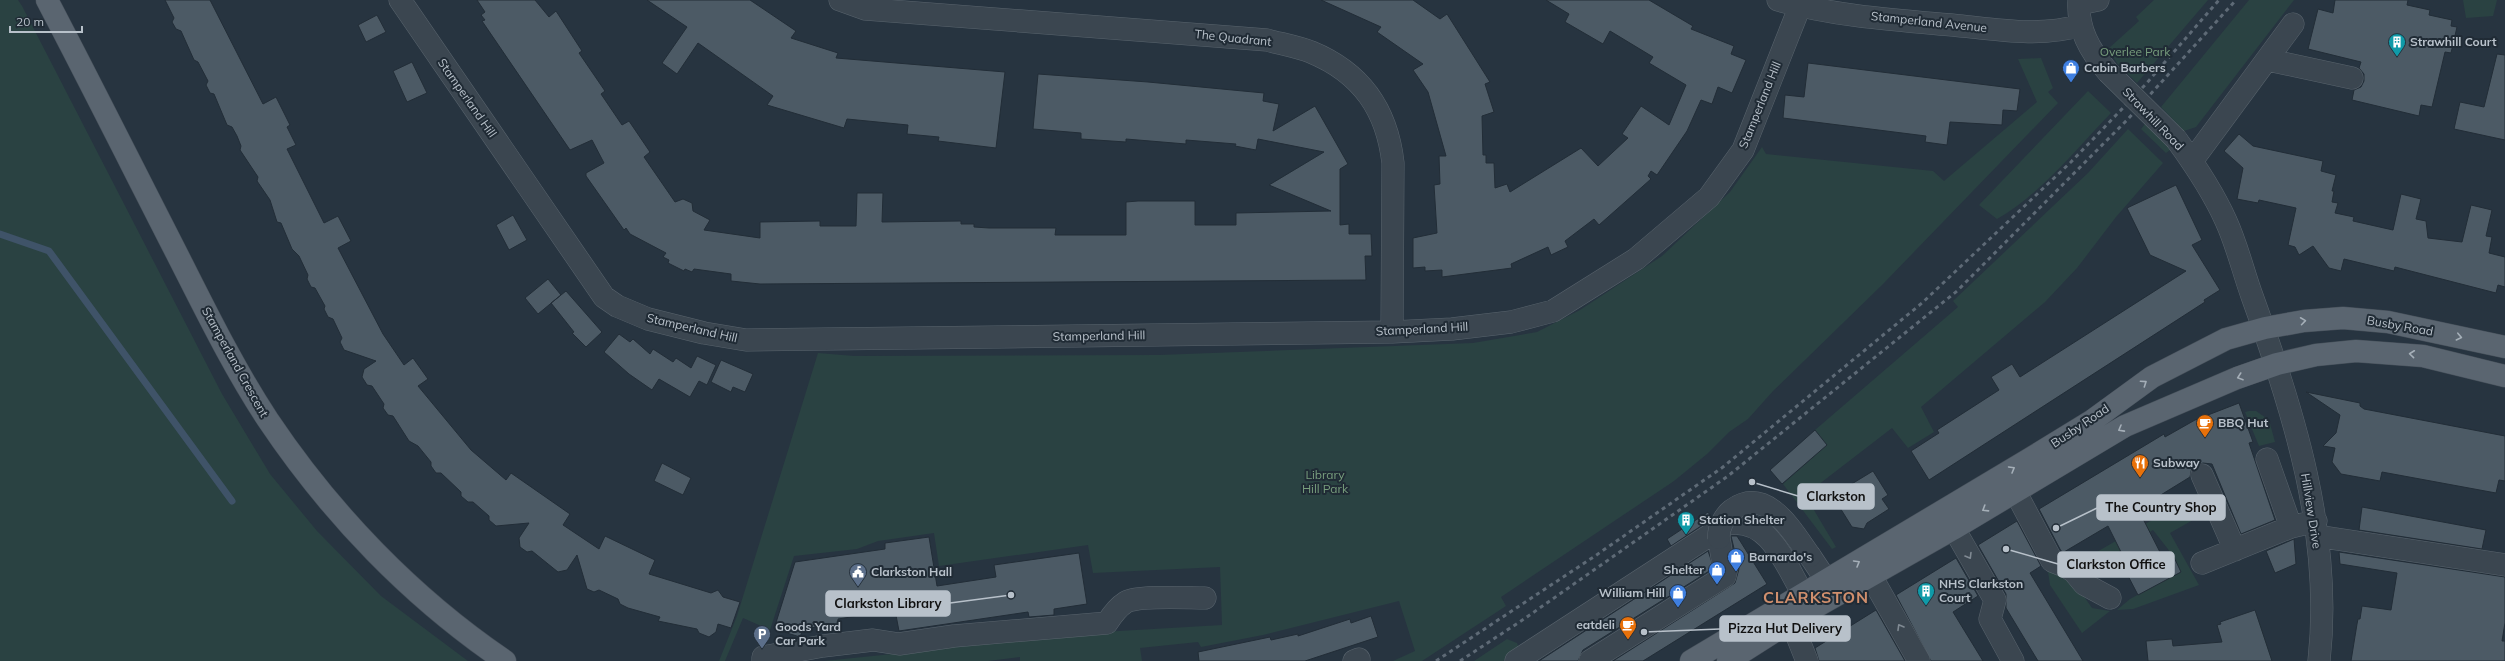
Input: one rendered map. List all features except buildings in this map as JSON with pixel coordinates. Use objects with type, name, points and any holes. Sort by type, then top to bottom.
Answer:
[{"type":"main road","name":"Stamperland Crescent","points":[[47,0],[224,346],[268,420],[332,505],[363,540],[442,615],[505,661]]},
{"type":"main road","name":"Busby Road","points":[[1691,661],[2093,420],[2116,402],[2174,364],[2226,339],[2265,328],[2304,321],[2336,318],[2388,322],[2505,347]]},
{"type":"main road","name":"Busby Road","points":[[1728,661],[1791,621],[1953,529],[2125,426],[2151,413],[2237,378],[2277,364],[2316,355],[2348,352],[2394,353],[2423,356],[2505,376]]},
{"type":"street","name":"Stamperland Hill","points":[[400,0],[604,296],[617,306],[648,319],[704,333],[746,340],[1392,332],[1452,329],[1511,322],[1553,311],[1636,259],[1709,197],[1743,150],[1800,6]]},
{"type":"street","name":"The Quadrant","points":[[840,0],[865,9],[1267,40],[1310,52],[1337,65],[1357,81],[1378,107],[1390,138],[1393,163],[1392,332]]},
{"type":"street","name":"Stamperland Avenue","points":[[1778,0],[1800,6],[1896,20],[2021,31],[2062,31],[2081,25]]},
{"type":"street","name":"Strawhill Road","points":[[2085,1],[2081,25],[2092,52],[2108,72],[2176,139],[2192,161],[2227,222],[2277,364]]},
{"type":"street","points":[[2192,161],[2268,60],[2293,24]]},
{"type":"street","points":[[2268,60],[2352,78]]},
{"type":"street","name":"Hillview Drive","points":[[2277,364],[2298,436],[2316,528],[2322,636],[2319,661]]},
{"type":"street","points":[[2267,459],[2291,527]]},
{"type":"street","points":[[2202,475],[2235,550]]},
{"type":"street","points":[[2015,491],[2052,561],[2067,567],[2084,584],[2110,598]]},
{"type":"street","points":[[1590,661],[1724,576],[1727,567],[1722,557],[1719,538],[1722,524],[1728,513],[1741,505],[1764,505],[1780,514],[1826,580]]},
{"type":"street","points":[[1943,510],[1995,600],[1990,619],[2013,661]]},
{"type":"street","points":[[1516,661],[1727,524],[1739,522],[1753,525],[1766,533],[1802,594]]},
{"type":"street","points":[[2202,562],[2291,527],[2316,528],[2505,565]]},
{"type":"street","points":[[1871,576],[1919,661]]},
{"type":"street","points":[[763,661],[763,657],[823,646],[873,640],[899,644],[954,636],[1107,623],[1118,608],[1127,602],[1150,598],[1205,598]]},
{"type":"street","points":[[1791,621],[1807,661]]},
{"type":"green space","points":[[0,0],[18,0],[22,6],[222,394],[270,474],[317,531],[381,596],[468,661],[0,661]]},
{"type":"green space","name":"Overlee Park","points":[[2154,0],[2208,0],[2137,83],[2117,63],[2108,49],[2139,21],[2136,17]]},
{"type":"green space","points":[[2249,0],[2294,0],[2196,127],[2184,131],[2161,107]]},
{"type":"green space","points":[[2463,0],[2497,0],[2493,16],[2466,18]]},
{"type":"green space","name":"Library Hill Park","points":[[2041,58],[2053,88],[2048,92],[2058,103],[1883,284],[1773,391],[1748,419],[1729,432],[1707,454],[1674,481],[1501,597],[1506,606],[1422,661],[1393,661],[1415,651],[1399,601],[1263,635],[1201,647],[1198,642],[1140,648],[1142,661],[1020,661],[1020,657],[988,661],[824,661],[941,649],[948,641],[1222,625],[1220,567],[1093,573],[1088,545],[939,566],[934,533],[878,541],[857,549],[794,556],[770,630],[743,618],[725,661],[719,661],[737,616],[818,353],[854,356],[1159,355],[1473,343],[1537,332],[1580,310],[1662,256],[1730,192],[1762,147],[1766,154],[1933,171],[1944,181],[2037,102],[2018,59]]},
{"type":"green space","points":[[2088,91],[2111,113],[2071,156],[2028,197],[1997,219],[1979,205]]},
{"type":"green space","points":[[2145,124],[2169,145],[2170,150],[2166,153],[2141,129]]},
{"type":"green space","points":[[2128,129],[2163,163],[2116,217],[2077,268],[2045,302],[1921,407],[1934,432],[1908,448],[1892,428],[1805,495],[1836,547],[1832,549],[1783,484],[1827,445],[1815,430],[1958,307],[1953,301],[2088,173]]},
{"type":"green space","points":[[2256,411],[2269,420],[2275,442],[2259,446],[2245,412]]},
{"type":"green space","points":[[2199,493],[2204,505],[2200,516],[2170,533],[2199,585],[2133,609],[2117,610],[2130,599],[2181,572],[2171,553],[2153,530],[2102,562],[2087,563],[2078,555],[2095,553]]},
{"type":"green space","points":[[2047,565],[2069,575],[2092,608],[2110,611],[2082,633],[2050,585]]},
{"type":"green space","points":[[1507,639],[1517,643],[1520,651],[1503,661],[1474,661]]},
{"type":"waterway","points":[[0,234],[49,251],[232,501]]},
{"type":"railway","points":[[1436,661],[1595,556],[1723,467],[1922,303],[2071,162],[2145,85],[2219,0]]},
{"type":"railway","points":[[1460,661],[1524,619],[1728,476],[1957,291],[2127,120],[2236,0]]},
{"type":"place","name":"Strawhill Court","points":[[2397,57]]},
{"type":"place","name":"Cabin Barbers","points":[[2071,83]]},
{"type":"place","name":"BBQ Hut","points":[[2205,438]]},
{"type":"place","name":"Subway","points":[[2140,478]]},
{"type":"place","name":"Clarkston","points":[[1752,482]]},
{"type":"place","name":"The Country Shop","points":[[2056,528]]},
{"type":"place","name":"Station Shelter","points":[[1686,535]]},
{"type":"place","name":"Clarkston Office","points":[[2006,549]]},
{"type":"place","name":"Barnardo's","points":[[1736,572]]},
{"type":"place","name":"Shelter","points":[[1717,585]]},
{"type":"place","name":"Clarkston Hall","points":[[858,587]]},
{"type":"place","name":"Clarkston Library","points":[[1011,595]]},
{"type":"place","name":"NHS Clarkston Court","points":[[1926,606]]},
{"type":"place","name":"William Hill","points":[[1678,608]]},
{"type":"place","name":"Pizza Hut Delivery","points":[[1644,632]]},
{"type":"place","name":"eatdeli","points":[[1628,640]]},
{"type":"place","name":"Goods Yard Car Park","points":[[762,649]]},
{"type":"district","name":"CLARKSTON","points":[[1816,597]]}]
